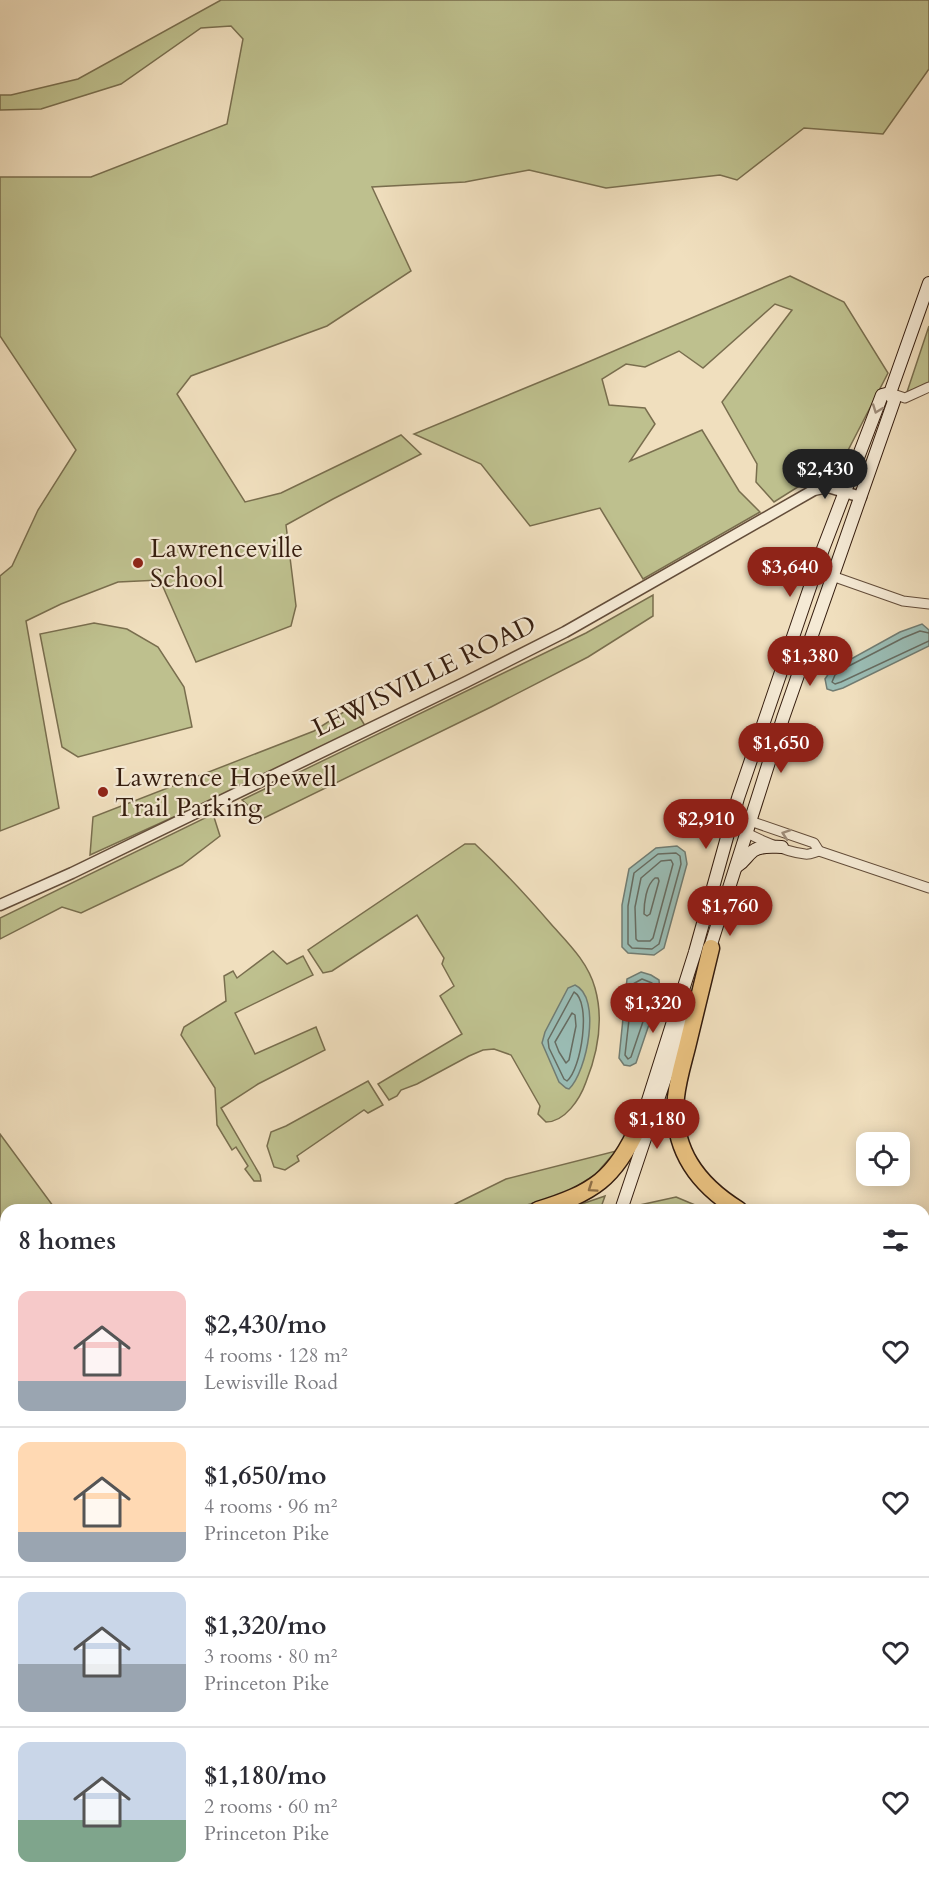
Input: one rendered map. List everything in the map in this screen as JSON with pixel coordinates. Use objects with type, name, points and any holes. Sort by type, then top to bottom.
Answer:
[{"type":"highway","points":[[711,948],[678,1088],[677,1126],[685,1154],[699,1179],[729,1204]]},
{"type":"highway","points":[[556,1204],[579,1196],[603,1180],[622,1159],[639,1125]]},
{"type":"main road","points":[[623,1204],[700,974],[711,948],[748,827],[832,577],[894,401],[890,393],[929,283]]},
{"type":"main road","points":[[616,1204],[695,952],[730,822],[815,570],[882,395],[890,393]]},
{"type":"main road","points":[[736,867],[759,848],[782,847]]},
{"type":"street","points":[[890,393],[904,398],[929,387]]},
{"type":"street","name":"LEWISVILLE ROAD","points":[[0,905],[72,873],[565,632],[814,490],[828,487],[861,497]]},
{"type":"street","points":[[815,570],[903,601],[929,604]]},
{"type":"street","points":[[730,822],[814,843],[819,851]]},
{"type":"street","points":[[748,827],[782,847],[807,855],[819,851],[929,888]]},
{"type":"green space","points":[[221,0],[929,0],[929,69],[883,134],[804,128],[737,180],[720,175],[606,188],[529,170],[465,182],[372,187],[411,271],[327,326],[191,376],[177,394],[245,502],[281,493],[401,435],[421,454],[286,525],[296,606],[291,626],[196,662],[160,580],[118,582],[61,604],[26,621],[59,808],[0,831],[0,576],[12,566],[38,510],[76,450],[0,336],[0,177],[91,177],[227,124],[243,39],[231,26],[201,28],[121,84],[41,109],[0,110],[0,95],[11,95],[78,79]]},
{"type":"green space","points":[[790,276],[844,302],[888,373],[844,458],[774,502],[756,482],[757,464],[722,402],[792,310],[775,304],[703,368],[679,351],[645,367],[626,364],[602,379],[609,405],[645,408],[655,424],[630,461],[702,430],[739,491],[760,512],[643,579],[600,508],[530,526],[481,464],[414,434],[581,365]]},
{"type":"green space","points":[[929,326],[929,384],[907,392]]},
{"type":"green space","points":[[653,595],[653,616],[588,657],[491,707],[258,821],[251,808],[242,800],[586,633]]},
{"type":"green space","points":[[94,623],[127,629],[158,647],[184,687],[192,727],[78,757],[62,747],[40,634]]},
{"type":"green space","points":[[353,706],[367,729],[90,855],[93,817],[314,731]]},
{"type":"green space","points":[[213,814],[220,836],[182,865],[81,913],[62,907],[0,939],[0,918]]},
{"type":"green space","points":[[465,844],[475,844],[533,903],[577,953],[588,970],[595,988],[599,1024],[590,1071],[576,1102],[565,1114],[553,1121],[546,1122],[538,1114],[540,1106],[511,1055],[494,1049],[483,1050],[469,1056],[401,1090],[397,1096],[389,1100],[378,1084],[462,1034],[440,996],[454,986],[442,964],[444,958],[417,915],[332,971],[323,973],[308,950]]},
{"type":"green space","points":[[273,951],[287,964],[303,956],[313,975],[235,1013],[255,1054],[316,1027],[325,1050],[258,1084],[221,1108],[260,1175],[261,1181],[254,1181],[245,1169],[248,1166],[236,1147],[232,1150],[217,1125],[215,1088],[181,1035],[184,1027],[226,1001],[224,976],[233,971],[237,978]]},
{"type":"green space","points":[[368,1081],[383,1105],[368,1113],[364,1110],[297,1156],[299,1161],[285,1170],[274,1167],[267,1146],[271,1132]]},
{"type":"green space","points":[[0,1134],[52,1204],[0,1204]]},
{"type":"green space","points":[[616,1151],[595,1175],[564,1194],[530,1204],[455,1204],[506,1179]]},
{"type":"green space","points":[[605,1196],[602,1204],[582,1204]]},
{"type":"green space","points":[[676,1197],[693,1204],[644,1204]]},
{"type":"water","points":[[922,624],[929,630],[929,646],[843,688],[833,691],[827,689],[825,679],[831,670],[900,632]]},
{"type":"water","points":[[677,846],[685,852],[687,864],[664,948],[654,955],[628,953],[622,947],[622,905],[629,869],[656,848]]},
{"type":"water","points":[[641,972],[659,980],[660,992],[636,1063],[630,1066],[624,1065],[619,1058],[627,979]]},
{"type":"water","points":[[575,985],[583,992],[588,1004],[590,1019],[586,1052],[576,1080],[569,1089],[559,1082],[542,1043],[545,1032],[568,988]]},
{"type":"place","name":"Lawrenceville School","points":[[138,563]]},
{"type":"place","name":"Lawrence Hopewell Trail Parking","points":[[103,792]]}]
